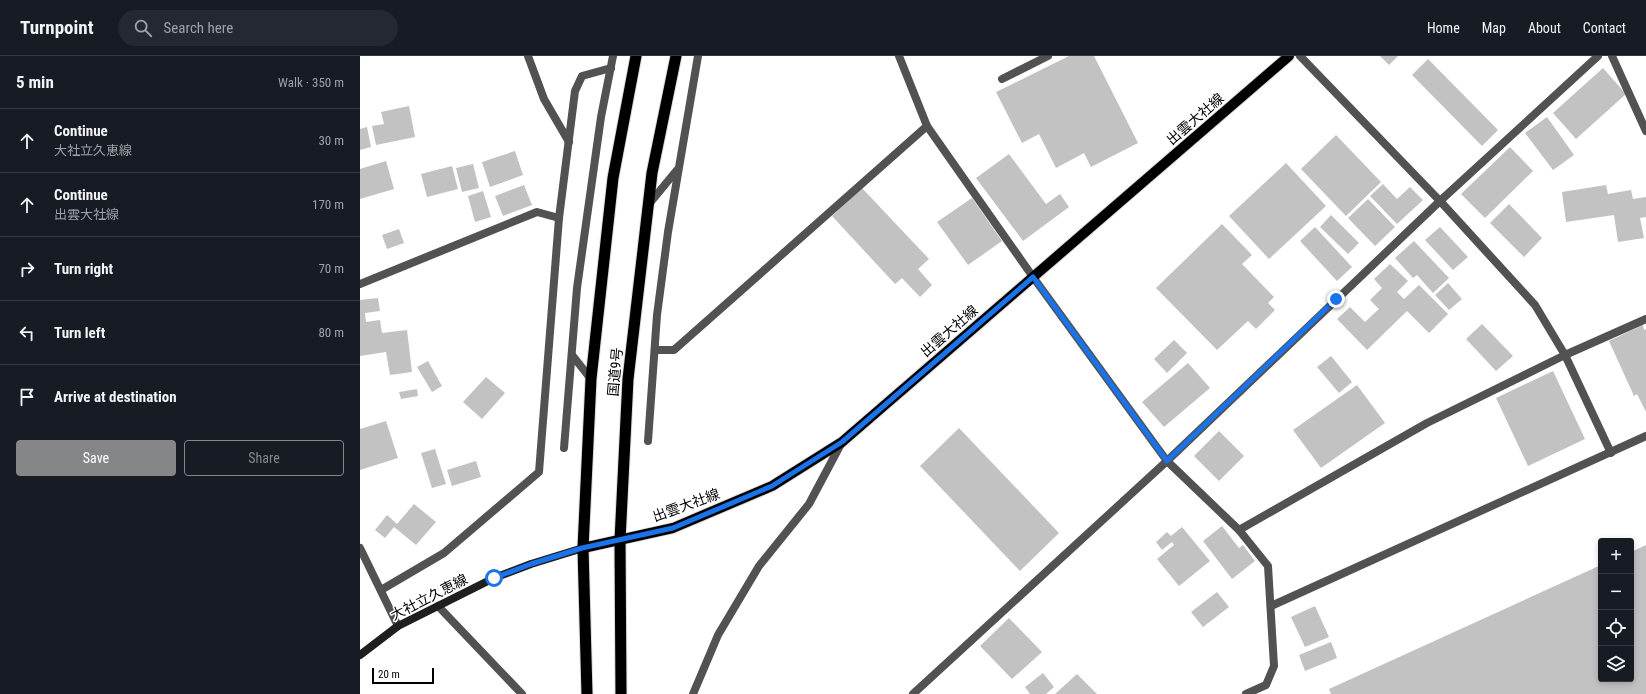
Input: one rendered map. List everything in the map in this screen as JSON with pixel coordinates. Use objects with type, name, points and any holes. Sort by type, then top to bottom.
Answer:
[{"type":"highway","name":"国道9号","points":[[587,694],[582,548],[591,379],[613,178],[636,56]]},
{"type":"highway","name":"国道9号","points":[[621,694],[620,540],[628,379],[652,173],[676,56]]},
{"type":"main road","name":"出雲大社線","points":[[582,548],[673,528],[772,486],[842,442],[1289,56]]},
{"type":"main road","name":"大社立久恵線","points":[[360,655],[398,626],[494,578],[531,564],[582,548]]},
{"type":"street","points":[[528,56],[544,99],[569,142]]},
{"type":"street","points":[[564,448],[577,288],[600,117],[613,56]]},
{"type":"street","points":[[648,442],[655,350],[667,239],[677,169],[698,56]]},
{"type":"street","points":[[899,56],[927,126],[1033,277],[1167,461],[1240,530],[1268,566],[1274,666],[1266,684],[1246,694]]},
{"type":"street","points":[[1002,80],[1048,56]]},
{"type":"street","points":[[1300,56],[1440,201],[1535,306],[1565,355],[1611,453]]},
{"type":"street","points":[[913,694],[1167,461],[1440,201],[1598,56]]},
{"type":"street","points":[[1612,56],[1646,131]]},
{"type":"street","points":[[381,590],[444,553],[539,472],[559,218],[575,91],[582,76],[611,68]]},
{"type":"street","points":[[655,350],[674,350],[927,126]]},
{"type":"street","points":[[648,205],[677,169]]},
{"type":"street","points":[[360,284],[537,212],[559,218]]},
{"type":"street","points":[[1240,530],[1427,423],[1565,355],[1646,319]]},
{"type":"street","points":[[572,355],[591,379]]},
{"type":"street","points":[[1271,606],[1646,436]]},
{"type":"street","points":[[693,694],[718,635],[759,566],[809,504],[842,442]]},
{"type":"street","points":[[360,548],[398,626]]},
{"type":"street","points":[[438,606],[522,694]]},
{"type":"building","points":[[1069,56],[1094,56],[1138,143],[1091,167],[1084,153],[1056,168],[1039,134],[1022,143],[996,92]]},
{"type":"building","points":[[1380,56],[1398,56],[1389,65]]},
{"type":"building","points":[[1428,59],[1498,130],[1482,146],[1412,75]]},
{"type":"building","points":[[1603,68],[1626,94],[1576,139],[1553,113]]},
{"type":"building","points":[[409,106],[415,137],[376,145],[372,126],[384,124],[381,112]]},
{"type":"building","points":[[1547,117],[1574,155],[1553,170],[1525,133]]},
{"type":"building","points":[[367,127],[371,147],[360,150],[360,129]]},
{"type":"building","points":[[1336,135],[1381,182],[1346,216],[1301,169]]},
{"type":"building","points":[[1510,147],[1533,171],[1485,218],[1461,194]]},
{"type":"building","points":[[515,151],[523,175],[490,187],[482,162]]},
{"type":"building","points":[[1009,154],[1046,204],[1060,194],[1069,207],[1023,241],[976,178]]},
{"type":"building","points":[[386,161],[394,189],[360,199],[360,169]]},
{"type":"building","points":[[1286,163],[1326,206],[1269,259],[1229,216]]},
{"type":"building","points":[[473,164],[479,188],[462,192],[456,168]]},
{"type":"building","points":[[452,166],[458,189],[427,197],[421,174]]},
{"type":"building","points":[[1383,184],[1397,199],[1410,187],[1423,200],[1397,224],[1370,196]]},
{"type":"building","points":[[524,185],[532,205],[503,216],[495,196]]},
{"type":"building","points":[[1606,185],[1608,194],[1631,190],[1633,199],[1646,197],[1646,217],[1640,218],[1644,238],[1618,242],[1614,215],[1566,222],[1562,192]]},
{"type":"building","points":[[862,188],[929,259],[918,269],[932,285],[920,297],[902,278],[895,284],[832,216]]},
{"type":"building","points":[[483,191],[491,217],[475,222],[468,196]]},
{"type":"building","points":[[972,198],[1002,241],[968,265],[937,222]]},
{"type":"building","points":[[1368,199],[1395,227],[1375,246],[1348,218]]},
{"type":"building","points":[[1509,204],[1542,238],[1524,257],[1490,223]]},
{"type":"building","points":[[1331,215],[1359,243],[1348,254],[1320,227]]},
{"type":"building","points":[[1222,224],[1252,255],[1242,264],[1274,297],[1268,303],[1275,310],[1256,329],[1248,321],[1217,350],[1156,288]]},
{"type":"building","points":[[1315,227],[1352,267],[1337,281],[1300,241]]},
{"type":"building","points":[[1440,227],[1468,257],[1453,270],[1425,240]]},
{"type":"building","points":[[399,229],[404,243],[387,249],[382,235]]},
{"type":"building","points":[[1414,241],[1449,278],[1433,293],[1417,275],[1413,278],[1395,258]]},
{"type":"building","points":[[1390,264],[1408,281],[1397,292],[1404,299],[1419,285],[1448,314],[1429,333],[1407,311],[1367,350],[1337,319],[1350,307],[1365,322],[1379,309],[1370,300],[1382,288],[1374,279]]},
{"type":"building","points":[[1448,283],[1462,299],[1449,310],[1435,295]]},
{"type":"building","points":[[378,298],[380,311],[365,313],[366,322],[380,320],[382,333],[407,330],[412,372],[390,375],[386,352],[360,356],[360,300]]},
{"type":"building","points":[[1482,324],[1513,356],[1496,371],[1466,339]]},
{"type":"building","points":[[1643,325],[1644,330],[1646,329],[1646,412],[1637,394],[1634,396],[1609,341]]},
{"type":"building","points":[[1174,340],[1187,353],[1167,373],[1154,359]]},
{"type":"building","points":[[1331,356],[1352,382],[1339,393],[1317,367]]},
{"type":"building","points":[[428,361],[442,386],[432,392],[417,367]]},
{"type":"building","points":[[1188,363],[1210,388],[1164,427],[1142,402]]},
{"type":"building","points":[[1553,371],[1585,439],[1528,466],[1496,398]]},
{"type":"building","points":[[486,377],[505,393],[482,419],[463,402]]},
{"type":"building","points":[[1357,385],[1385,423],[1321,468],[1293,430]]},
{"type":"building","points":[[417,389],[418,396],[401,399],[399,392]]},
{"type":"building","points":[[386,421],[398,458],[360,470],[360,429]]},
{"type":"building","points":[[959,428],[1059,533],[1020,571],[920,466]]},
{"type":"building","points":[[1219,431],[1244,456],[1219,481],[1194,456]]},
{"type":"building","points":[[435,449],[446,484],[432,488],[421,453]]},
{"type":"building","points":[[476,461],[481,477],[452,486],[447,470]]},
{"type":"building","points":[[414,504],[436,522],[416,545],[394,527],[385,538],[375,530],[387,515],[397,524]]},
{"type":"building","points":[[1222,526],[1239,548],[1243,545],[1255,561],[1232,579],[1203,541]]},
{"type":"building","points":[[1182,527],[1210,561],[1179,586],[1157,559],[1174,545],[1172,542],[1162,550],[1156,542],[1167,532],[1171,536]]},
{"type":"building","points":[[1646,545],[1646,694],[1331,694],[1329,689],[1598,566],[1598,682],[1634,682],[1634,551]]},
{"type":"building","points":[[1217,592],[1229,607],[1203,627],[1191,612]]},
{"type":"building","points":[[1315,606],[1329,637],[1305,647],[1291,617]]},
{"type":"building","points":[[1009,618],[1042,652],[1012,679],[980,646]]},
{"type":"building","points":[[1331,642],[1337,658],[1305,671],[1299,655]]},
{"type":"building","points":[[1043,673],[1054,687],[1046,694],[1030,694],[1025,687]]},
{"type":"building","points":[[1077,674],[1097,694],[1055,694]]},
{"type":"route","points":[[494,578],[531,564],[582,548],[673,528],[772,486],[842,442],[1033,277],[1167,461],[1336,299]]}]
